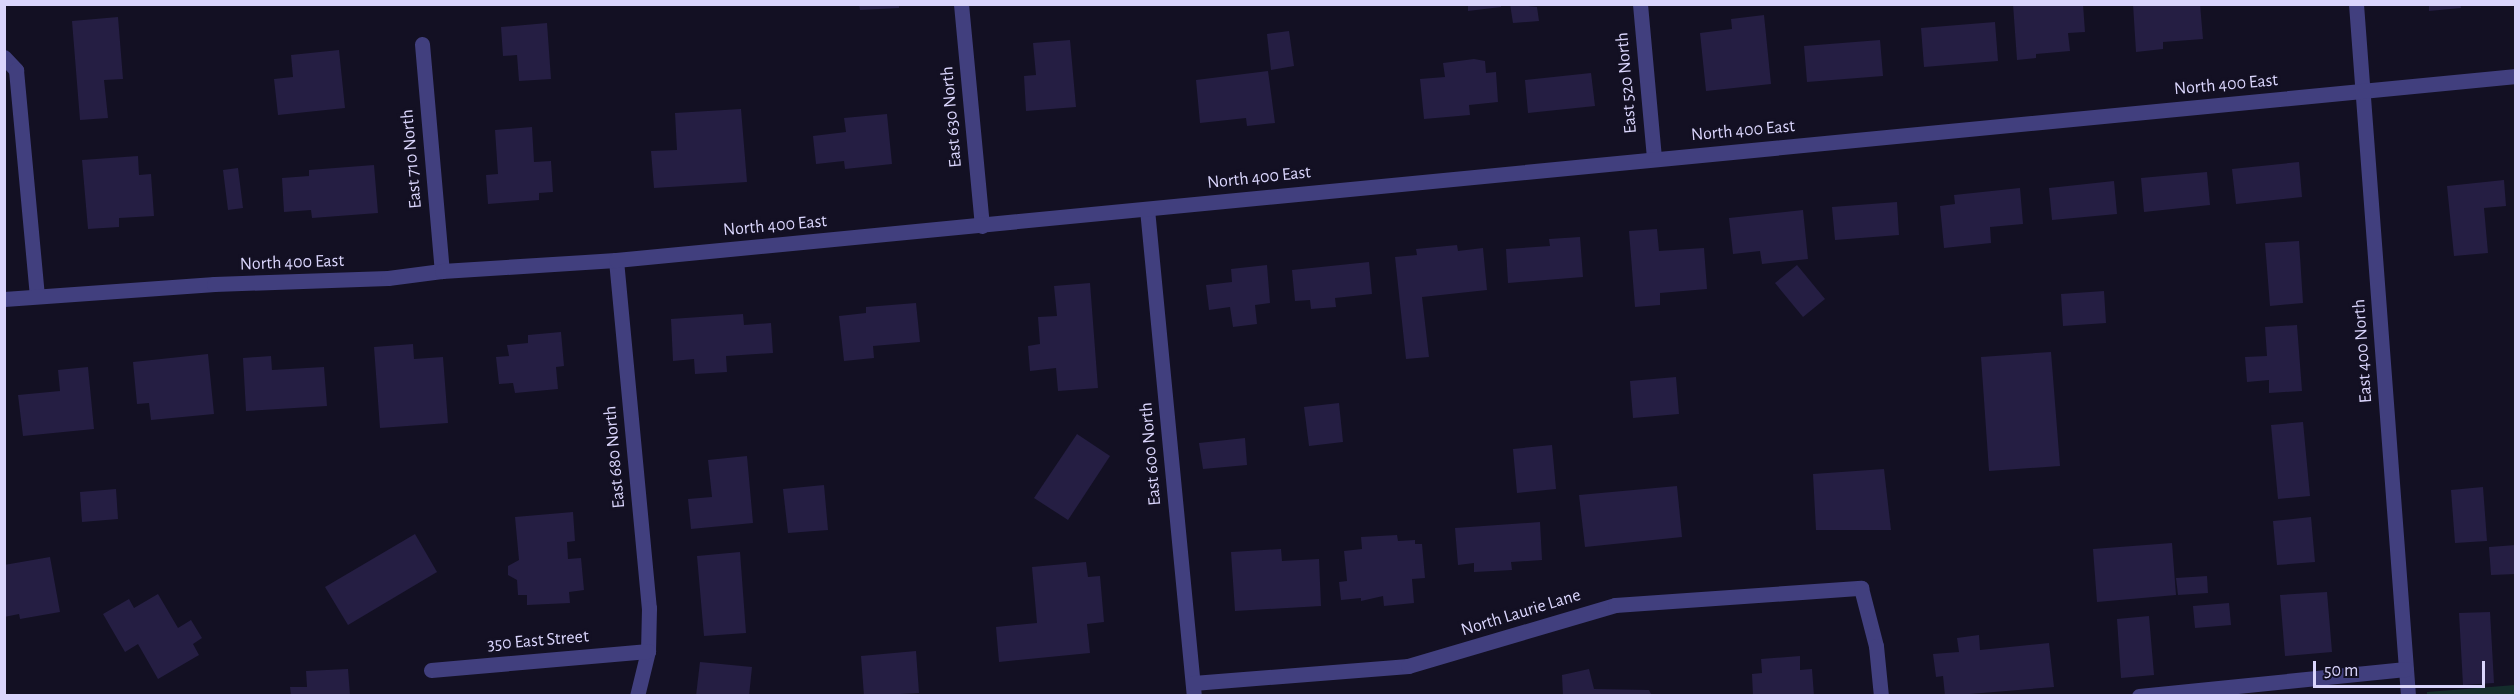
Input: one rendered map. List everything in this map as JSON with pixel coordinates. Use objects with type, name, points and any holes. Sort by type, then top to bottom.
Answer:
[{"type":"street","name":"East 630 North","points":[[961,4],[982,226]]},
{"type":"street","name":"East 520 North","points":[[1640,4],[1654,158]]},
{"type":"street","name":"East 400 North","points":[[2356,4],[2408,696]]},
{"type":"street","name":"East 710 North","points":[[422,44],[442,271]]},
{"type":"street","points":[[4,57],[16,70],[37,296]]},
{"type":"street","name":"North 400 East","points":[[4,299],[388,278],[442,271],[616,260],[2516,76]]},
{"type":"street","name":"East 600 North","points":[[1147,209],[1193,689]]},
{"type":"street","name":"East 680 North","points":[[616,260],[649,608],[648,651],[637,696]]},
{"type":"street","name":"North Laurie Lane","points":[[1193,689],[1408,666],[1615,604],[1861,588],[1876,646],[1881,696]]},
{"type":"street","name":"350 East Street","points":[[431,670],[648,651]]},
{"type":"street","points":[[2139,696],[2406,669]]},
{"type":"green space","points":[[2515,685],[2515,695],[2427,696],[2427,692]]},
{"type":"building","points":[[859,4],[899,4],[899,8],[860,10]]},
{"type":"building","points":[[1468,4],[1501,4],[1501,7],[1468,11]]},
{"type":"building","points":[[1510,4],[1537,7],[1539,21],[1513,23]]},
{"type":"building","points":[[2013,4],[2083,4],[2085,32],[2068,33],[2070,51],[2036,54],[2036,58],[2017,60]]},
{"type":"building","points":[[2133,4],[2200,4],[2203,39],[2163,42],[2163,49],[2136,52]]},
{"type":"building","points":[[2429,4],[2460,4],[2461,8],[2429,11]]},
{"type":"building","points":[[1764,15],[1771,84],[1706,91],[1700,33],[1732,29],[1731,19]]},
{"type":"building","points":[[118,17],[123,79],[104,80],[108,118],[80,120],[72,21]]},
{"type":"building","points":[[1995,22],[1998,61],[1924,67],[1921,28]]},
{"type":"building","points":[[547,23],[551,79],[519,81],[517,55],[503,56],[501,27]]},
{"type":"building","points":[[1289,31],[1294,66],[1271,70],[1267,34]]},
{"type":"building","points":[[1070,40],[1076,107],[1026,111],[1024,76],[1036,75],[1033,43]]},
{"type":"building","points":[[1880,40],[1883,76],[1807,82],[1804,46]]},
{"type":"building","points":[[339,50],[345,108],[278,115],[274,79],[293,77],[291,55]]},
{"type":"building","points":[[1474,59],[1485,61],[1486,73],[1496,72],[1498,102],[1469,105],[1470,115],[1424,119],[1420,79],[1445,77],[1443,63]]},
{"type":"building","points":[[1268,71],[1275,123],[1247,126],[1246,118],[1200,123],[1196,80]]},
{"type":"building","points":[[1591,73],[1595,106],[1528,113],[1525,80]]},
{"type":"building","points":[[741,109],[747,182],[654,188],[651,151],[677,150],[675,113]]},
{"type":"building","points":[[887,114],[892,164],[845,169],[844,161],[816,164],[813,136],[846,132],[844,118]]},
{"type":"building","points":[[532,127],[534,162],[551,161],[553,192],[539,193],[539,200],[488,204],[486,175],[498,174],[495,130]]},
{"type":"building","points":[[138,156],[139,175],[151,174],[154,216],[119,218],[119,227],[88,229],[82,160]]},
{"type":"building","points":[[2299,162],[2302,197],[2236,204],[2232,169]]},
{"type":"building","points":[[374,165],[378,213],[312,218],[311,210],[284,212],[282,178],[309,176],[309,170]]},
{"type":"building","points":[[238,168],[243,208],[228,210],[223,170]]},
{"type":"building","points":[[2207,172],[2210,205],[2144,212],[2141,178]]},
{"type":"building","points":[[2504,180],[2506,206],[2484,208],[2488,253],[2454,256],[2447,186]]},
{"type":"building","points":[[2114,181],[2117,214],[2052,220],[2049,188]]},
{"type":"building","points":[[2020,188],[2023,224],[1990,227],[1991,243],[1944,248],[1940,206],[1955,204],[1954,195]]},
{"type":"building","points":[[1897,202],[1899,235],[1835,240],[1832,207]]},
{"type":"building","points":[[1803,210],[1808,259],[1762,264],[1760,251],[1733,254],[1729,218]]},
{"type":"building","points":[[1657,229],[1659,251],[1704,248],[1707,289],[1660,293],[1660,305],[1635,307],[1629,231]]},
{"type":"building","points":[[1580,237],[1583,277],[1508,283],[1506,249],[1550,246],[1549,239]]},
{"type":"building","points":[[2299,241],[2303,303],[2270,306],[2265,243]]},
{"type":"building","points":[[1457,245],[1458,251],[1483,248],[1487,290],[1422,297],[1429,357],[1406,359],[1395,257],[1417,255],[1416,249]]},
{"type":"building","points":[[1369,262],[1372,294],[1335,298],[1336,307],[1311,309],[1310,300],[1295,301],[1292,270]]},
{"type":"building","points":[[1267,265],[1270,303],[1255,305],[1257,324],[1233,327],[1230,307],[1209,310],[1206,285],[1232,282],[1231,269]]},
{"type":"building","points":[[1797,265],[1825,299],[1803,317],[1775,283]]},
{"type":"building","points":[[1090,283],[1098,388],[1058,391],[1056,368],[1030,371],[1028,346],[1040,344],[1038,317],[1057,316],[1054,286]]},
{"type":"building","points":[[2104,291],[2106,323],[2063,326],[2061,294]]},
{"type":"building","points":[[916,303],[920,342],[873,346],[874,358],[844,361],[839,316],[866,313],[866,307]]},
{"type":"building","points":[[743,314],[744,325],[771,323],[773,353],[726,356],[727,372],[695,374],[694,359],[673,361],[671,319]]},
{"type":"building","points":[[2297,325],[2302,391],[2269,393],[2269,380],[2247,382],[2245,357],[2267,356],[2265,327]]},
{"type":"building","points":[[561,332],[564,366],[556,367],[558,389],[515,393],[513,383],[499,384],[496,357],[509,356],[507,345],[528,343],[528,335]]},
{"type":"building","points":[[413,344],[414,359],[443,357],[448,423],[380,428],[374,347]]},
{"type":"building","points":[[2051,352],[2060,466],[1989,471],[1981,357]]},
{"type":"building","points":[[208,354],[214,414],[151,420],[149,403],[137,404],[133,362]]},
{"type":"building","points":[[271,356],[272,370],[324,367],[327,406],[246,411],[243,358]]},
{"type":"building","points":[[88,367],[94,429],[23,436],[18,395],[60,391],[58,370]]},
{"type":"building","points":[[1676,377],[1679,414],[1633,418],[1630,381]]},
{"type":"building","points":[[1339,403],[1343,442],[1309,446],[1304,407]]},
{"type":"building","points":[[2303,422],[2310,496],[2278,499],[2271,425]]},
{"type":"building","points":[[1077,434],[1110,456],[1068,520],[1034,498]]},
{"type":"building","points":[[1245,438],[1247,465],[1203,469],[1199,443]]},
{"type":"building","points":[[1552,445],[1556,489],[1517,493],[1513,449]]},
{"type":"building","points":[[747,456],[753,523],[691,529],[688,499],[712,497],[708,460]]},
{"type":"building","points":[[1884,469],[1891,530],[1816,530],[1813,474]]},
{"type":"building","points":[[824,485],[828,530],[788,533],[783,489]]},
{"type":"building","points":[[1677,486],[1682,537],[1585,547],[1579,495]]},
{"type":"building","points":[[2483,487],[2487,541],[2455,543],[2451,490]]},
{"type":"building","points":[[116,489],[118,519],[82,522],[80,492]]},
{"type":"building","points":[[573,512],[575,541],[567,542],[568,559],[581,558],[584,590],[569,592],[570,603],[527,605],[527,595],[518,595],[517,580],[508,575],[508,566],[519,560],[515,517]]},
{"type":"building","points":[[2311,517],[2315,562],[2277,565],[2273,521]]},
{"type":"building","points":[[1540,522],[1542,560],[1511,562],[1512,570],[1474,572],[1474,563],[1458,565],[1455,528]]},
{"type":"building","points":[[415,534],[437,572],[348,625],[325,587]]},
{"type":"building","points":[[1397,535],[1398,541],[1415,540],[1415,544],[1422,544],[1425,578],[1412,579],[1414,603],[1384,606],[1383,596],[1361,601],[1361,598],[1341,600],[1339,582],[1347,581],[1344,551],[1362,549],[1361,537]]},
{"type":"building","points":[[2172,543],[2176,595],[2097,602],[2093,549]]},
{"type":"building","points":[[2516,545],[2516,574],[2491,575],[2489,547]]},
{"type":"building","points":[[1281,549],[1282,561],[1319,559],[1321,606],[1235,611],[1231,552]]},
{"type":"building","points":[[740,552],[746,633],[704,636],[697,556]]},
{"type":"building","points":[[50,557],[60,612],[20,619],[19,614],[4,617],[4,565]]},
{"type":"building","points":[[1086,562],[1088,577],[1100,576],[1104,622],[1087,624],[1090,653],[999,662],[996,627],[1037,623],[1032,567]]},
{"type":"building","points":[[2207,576],[2208,593],[2178,595],[2176,578]]},
{"type":"building","points":[[2327,592],[2332,652],[2285,656],[2280,595]]},
{"type":"building","points":[[158,594],[178,628],[191,620],[202,638],[193,644],[199,655],[158,679],[138,644],[125,652],[103,614],[129,599],[134,608]]},
{"type":"building","points":[[2229,603],[2231,625],[2195,628],[2193,606]]},
{"type":"building","points":[[2490,612],[2494,683],[2463,685],[2459,613]]},
{"type":"building","points":[[2149,616],[2154,675],[2121,678],[2117,619]]},
{"type":"building","points":[[1979,635],[1980,650],[2049,643],[2054,687],[1945,696],[1943,676],[1936,677],[1933,654],[1959,652],[1957,638]]},
{"type":"building","points":[[916,651],[919,693],[864,696],[861,656]]},
{"type":"building","points":[[1800,656],[1800,670],[1812,669],[1814,696],[1753,696],[1752,674],[1762,673],[1761,659]]},
{"type":"building","points":[[700,662],[752,667],[749,696],[696,696]]},
{"type":"building","points":[[348,669],[350,695],[291,696],[290,687],[307,687],[306,671]]},
{"type":"building","points":[[1589,669],[1594,689],[1649,690],[1652,696],[1563,696],[1562,675]]}]
